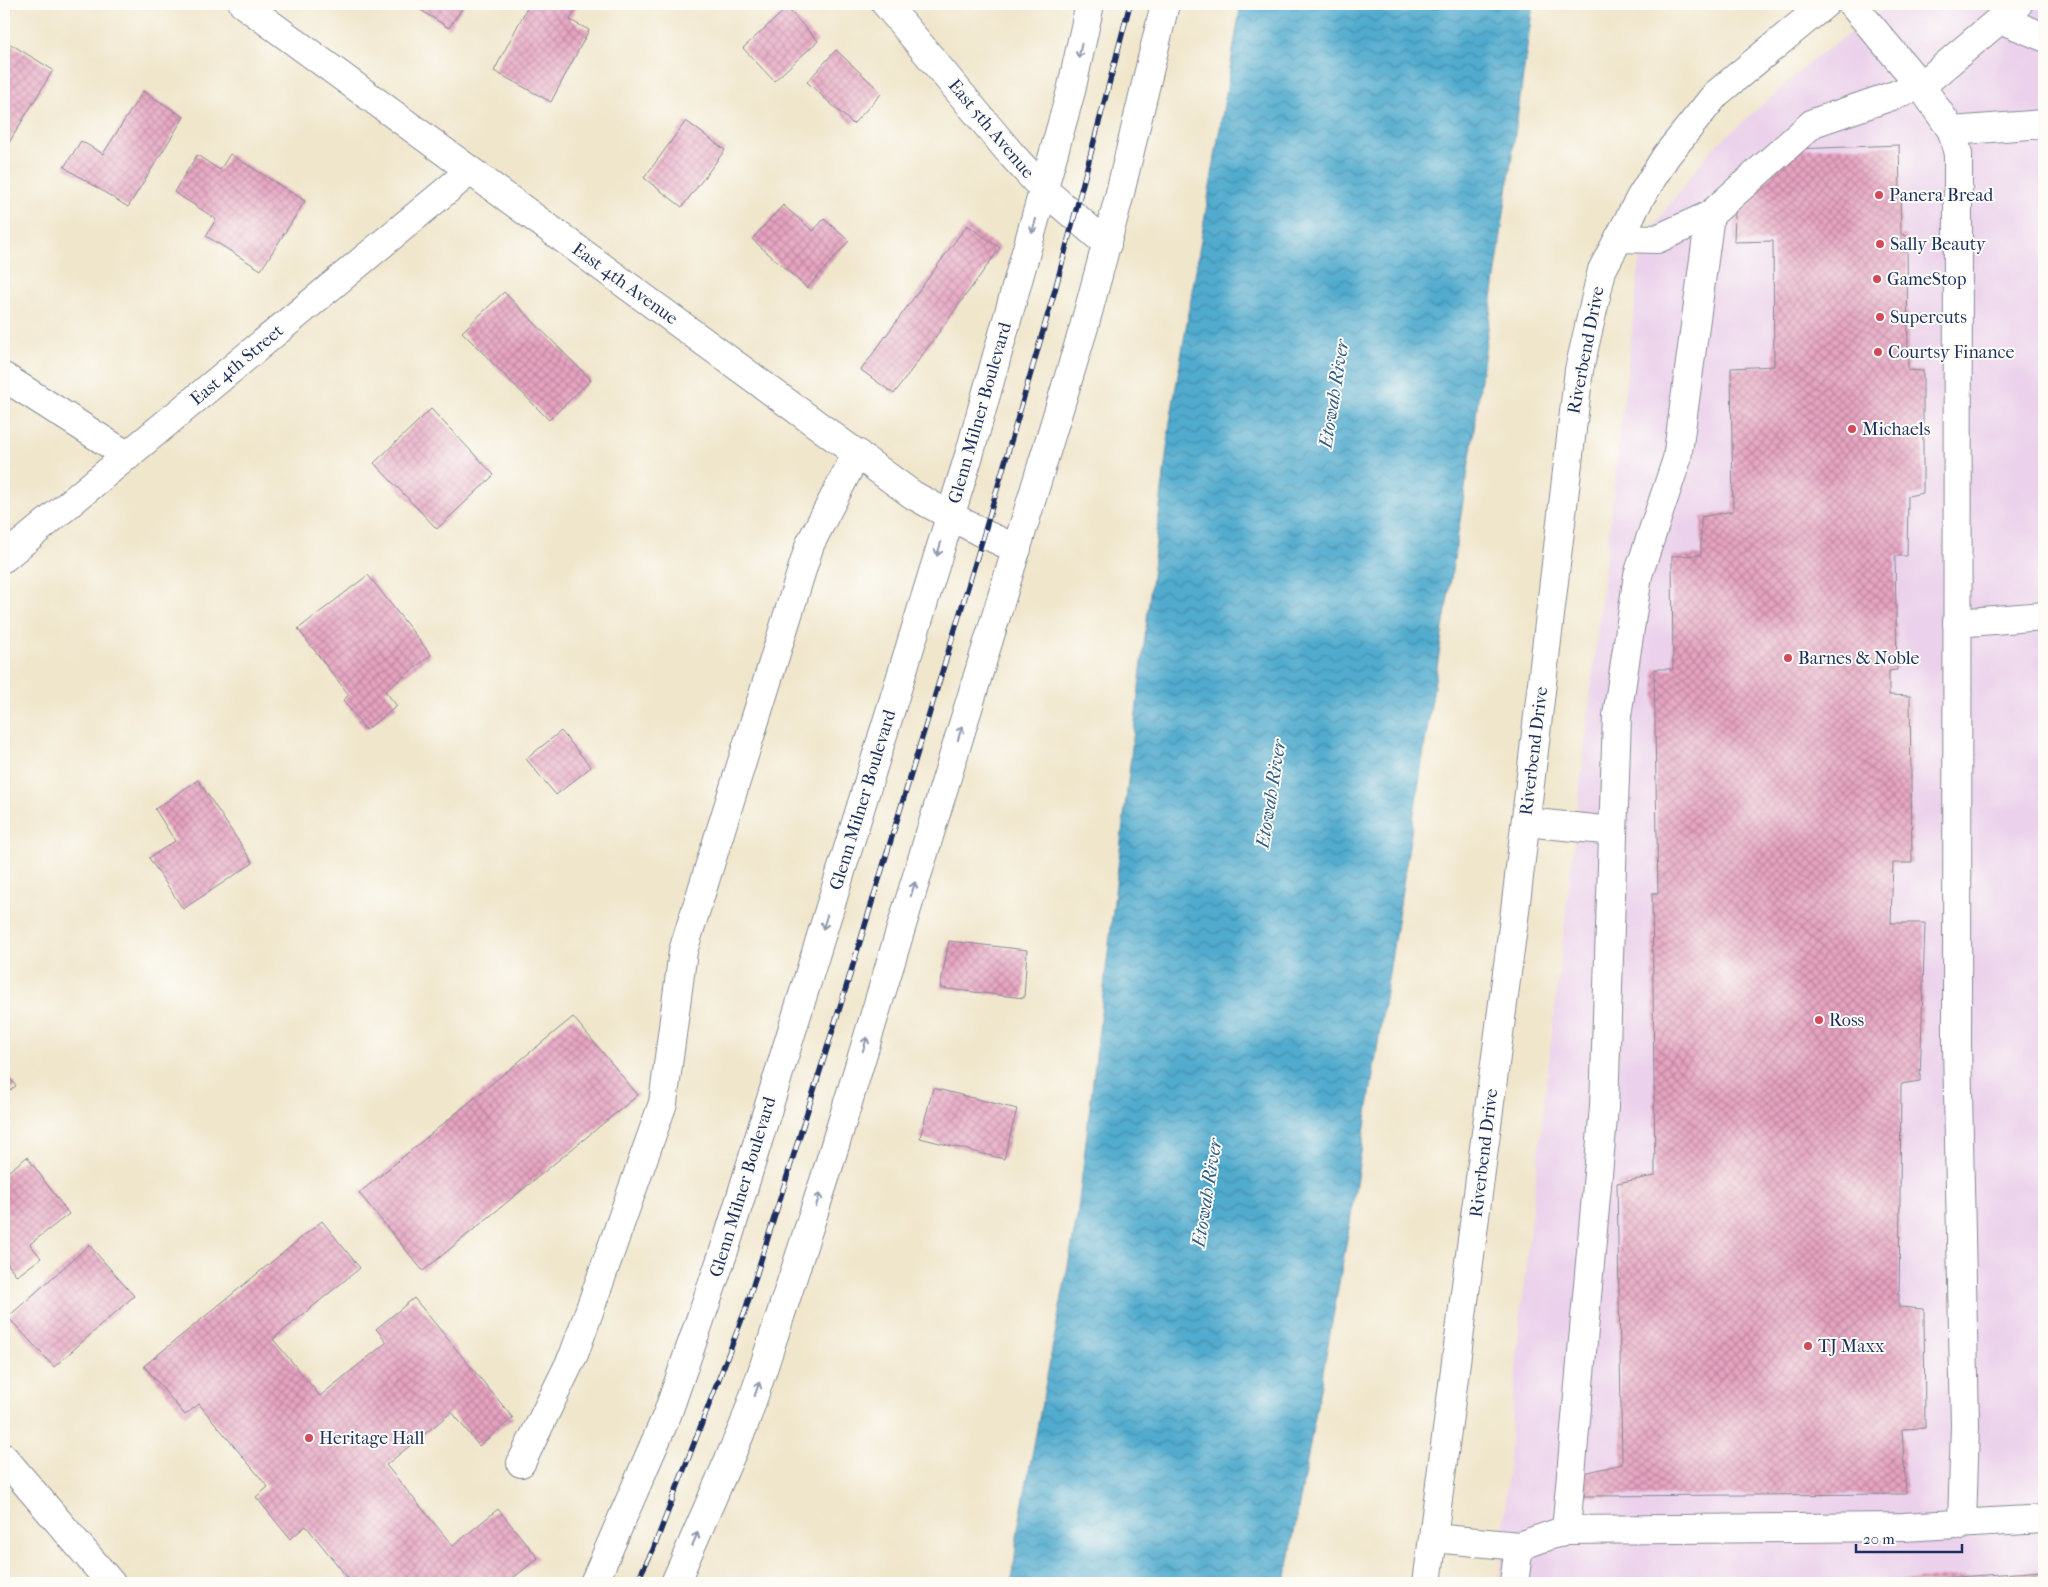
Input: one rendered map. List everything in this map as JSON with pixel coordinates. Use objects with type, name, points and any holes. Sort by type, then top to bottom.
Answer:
[{"type":"street","name":"East 4th Avenue","points":[[243,4],[913,494],[984,534],[1017,549]]},
{"type":"street","name":"East 5th Avenue","points":[[886,4],[1011,154],[1044,190],[1107,244]]},
{"type":"street","name":"Glenn Milner Boulevard","points":[[594,1583],[667,1415],[726,1245],[970,452],[1071,91],[1090,4]]},
{"type":"street","points":[[675,1583],[744,1425],[825,1178],[1084,327],[1107,244],[1165,4]]},
{"type":"street","name":"Riverbend Drive","points":[[1427,1583],[1526,822],[1579,370],[1602,270],[1640,198],[1666,156],[1716,94],[1825,4]]},
{"type":"street","points":[[1852,4],[1921,86],[1952,132],[1958,154],[1958,1127],[1965,1425],[1962,1524]]},
{"type":"street","points":[[1619,238],[1657,239],[1710,215],[1813,123],[1921,86],[2009,11],[2044,37]]},
{"type":"street","points":[[1952,132],[2044,124]]},
{"type":"street","name":"East 4th Street","points":[[4,558],[470,171]]},
{"type":"street","points":[[1566,1530],[1604,1107],[1617,716],[1638,576],[1677,459],[1710,215]]},
{"type":"street","points":[[4,377],[128,456]]},
{"type":"street","points":[[521,1463],[574,1354],[662,1103],[683,952],[810,544],[857,454]]},
{"type":"street","points":[[1957,623],[2044,616]]},
{"type":"street","points":[[1526,822],[1613,831]]},
{"type":"street","points":[[4,1458],[111,1583]]},
{"type":"street","points":[[1433,1538],[1519,1546],[1566,1530],[1902,1528],[2044,1519]]},
{"type":"street","points":[[1514,1583],[1519,1546]]},
{"type":"shaded area","points":[[1891,4],[2044,4],[2044,1583],[1499,1583],[1520,1316],[1642,241],[1709,152],[1816,57]]},
{"type":"water","name":"Etowah River","points":[[1241,4],[1533,4],[1472,444],[1349,1228],[1285,1583],[1012,1583],[1018,1529],[1077,1218],[1170,422]]},
{"type":"building","points":[[411,4],[465,4],[449,28]]},
{"type":"building","points":[[529,4],[579,4],[570,20],[589,30],[551,102],[494,71]]},
{"type":"building","points":[[787,8],[818,41],[774,81],[743,48]]},
{"type":"building","points":[[4,40],[53,70],[4,151]]},
{"type":"building","points":[[836,50],[882,93],[853,124],[807,82]]},
{"type":"building","points":[[143,91],[184,117],[128,207],[64,167],[81,141],[103,154]]},
{"type":"building","points":[[686,121],[725,150],[682,207],[644,178]]},
{"type":"building","points":[[1899,145],[1901,234],[1907,236],[1908,370],[1923,371],[1923,493],[1908,496],[1907,556],[1895,556],[1897,670],[1889,671],[1889,695],[1910,696],[1912,863],[1893,863],[1891,923],[1925,923],[1920,1081],[1901,1084],[1899,1307],[1924,1309],[1925,1428],[1902,1429],[1906,1494],[1584,1496],[1584,1473],[1622,1464],[1617,1183],[1655,1176],[1652,893],[1658,893],[1654,669],[1673,669],[1672,556],[1701,555],[1701,517],[1733,511],[1731,368],[1774,366],[1773,241],[1734,242],[1735,212],[1796,149]]},
{"type":"building","points":[[230,154],[305,201],[261,270],[206,236],[216,219],[174,192],[197,155],[220,170]]},
{"type":"building","points":[[783,205],[813,231],[824,219],[849,241],[807,288],[752,239]]},
{"type":"building","points":[[967,225],[1000,248],[894,394],[861,370]]},
{"type":"building","points":[[504,292],[591,380],[549,420],[462,332]]},
{"type":"building","points":[[431,409],[494,475],[437,529],[374,463]]},
{"type":"building","points":[[368,575],[431,655],[385,691],[397,706],[366,730],[343,700],[349,695],[298,629]]},
{"type":"building","points":[[561,731],[591,767],[556,795],[526,759]]},
{"type":"building","points":[[198,780],[253,863],[183,909],[149,858],[175,841],[155,809]]},
{"type":"building","points":[[949,941],[1027,950],[1024,998],[940,988]]},
{"type":"building","points":[[573,1017],[638,1095],[423,1271],[359,1193]]},
{"type":"building","points":[[4,1071],[16,1086],[4,1095]]},
{"type":"building","points":[[933,1088],[1017,1109],[1004,1159],[920,1138]]},
{"type":"building","points":[[27,1157],[69,1214],[30,1244],[41,1258],[17,1276],[4,1259],[4,1175]]},
{"type":"building","points":[[322,1221],[360,1268],[273,1339],[320,1396],[387,1342],[376,1329],[414,1298],[513,1418],[479,1446],[452,1412],[386,1465],[453,1546],[498,1509],[538,1558],[507,1583],[352,1583],[306,1526],[290,1539],[256,1497],[268,1487],[199,1404],[185,1415],[144,1366]]},
{"type":"building","points":[[89,1245],[134,1296],[54,1367],[8,1317]]},
{"type":"building","points":[[2044,1571],[2044,1583],[1883,1583],[1883,1582]]},
{"type":"building","points":[[847,1578],[856,1583],[844,1583]]},
{"type":"railway","points":[[636,1583],[653,1550],[745,1311],[849,978],[984,534],[1055,290],[1130,4]]},
{"type":"place","name":"Panera Bread","points":[[1879,195]]},
{"type":"place","name":"Sally Beauty","points":[[1880,244]]},
{"type":"place","name":"GameStop","points":[[1877,279]]},
{"type":"place","name":"Supercuts","points":[[1880,317]]},
{"type":"place","name":"Courtsy Finance","points":[[1878,352]]},
{"type":"place","name":"Michaels","points":[[1852,429]]},
{"type":"place","name":"Barnes & Noble","points":[[1788,658]]},
{"type":"place","name":"Ross","points":[[1819,1020]]},
{"type":"place","name":"TJ Maxx","points":[[1808,1346]]},
{"type":"place","name":"Heritage Hall","points":[[309,1438]]}]
